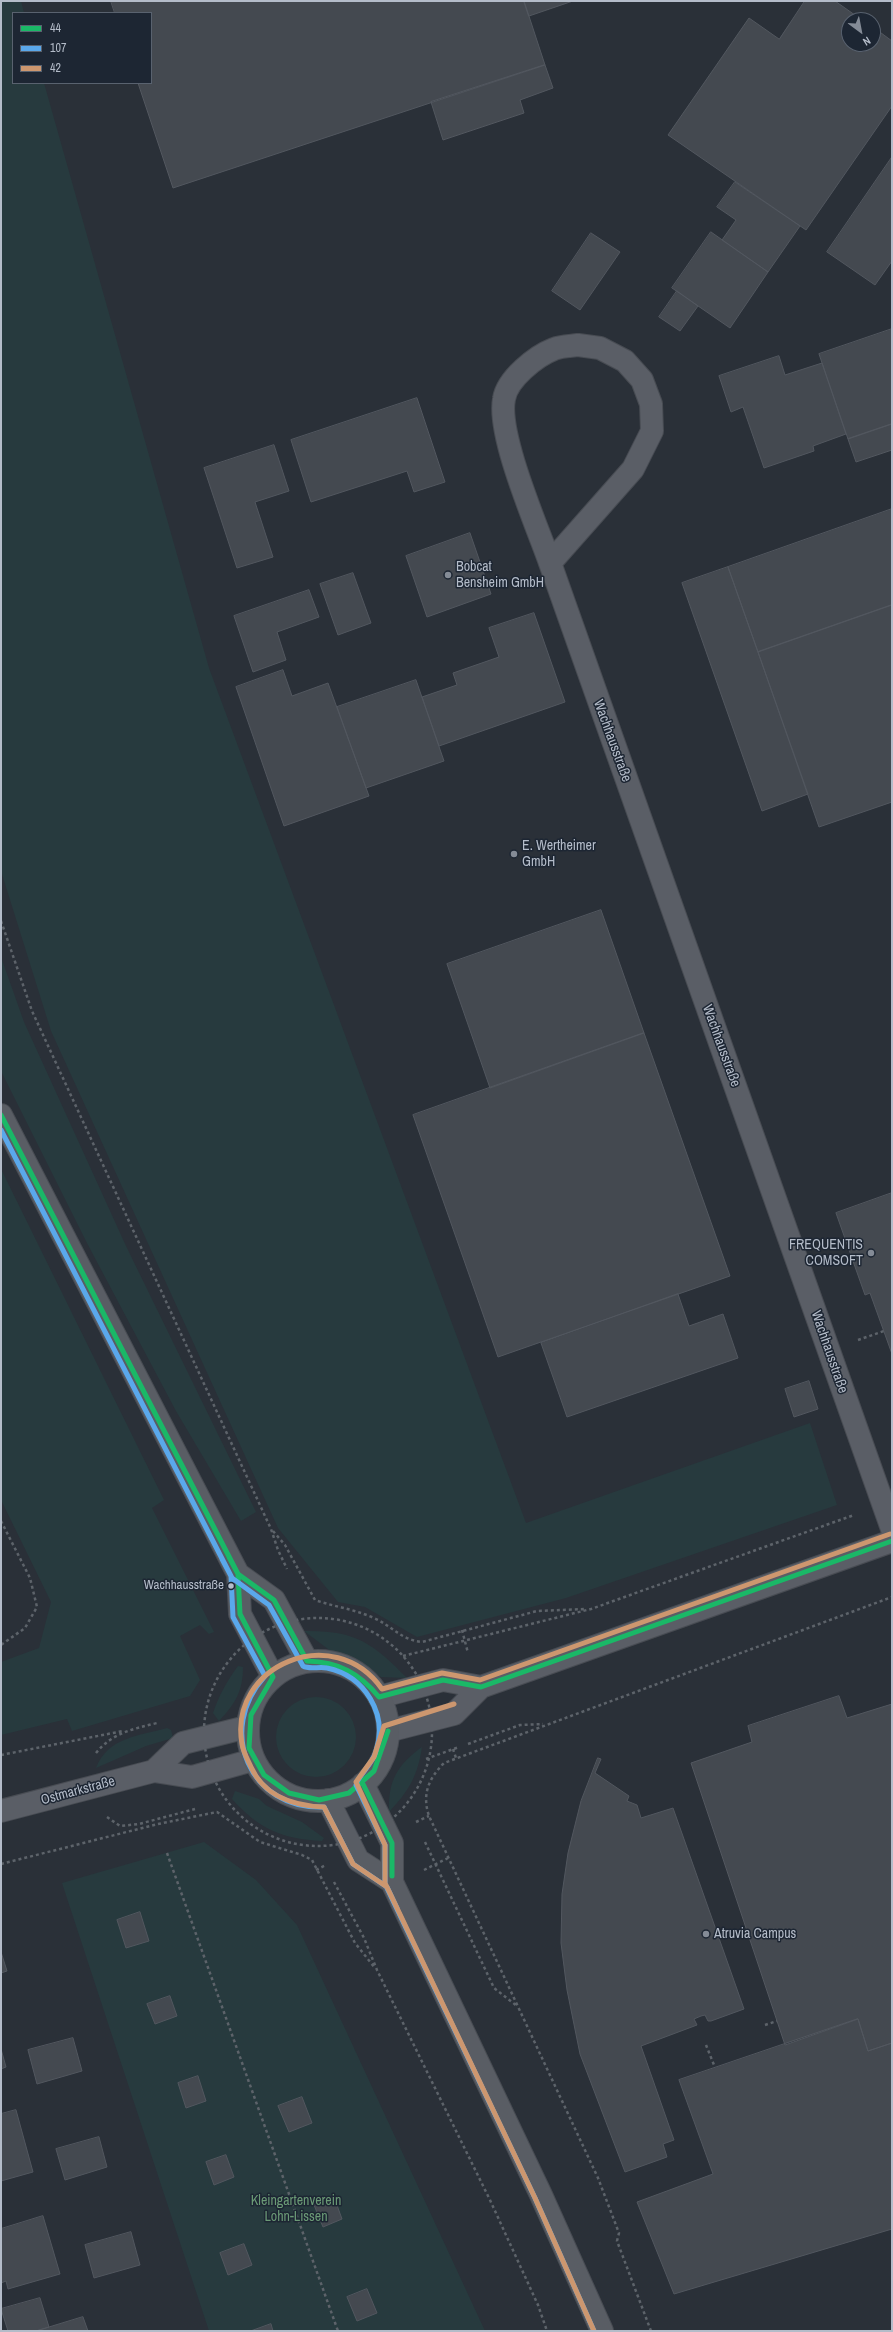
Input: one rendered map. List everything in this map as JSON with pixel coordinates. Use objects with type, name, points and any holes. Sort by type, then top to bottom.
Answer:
[{"type":"main road","points":[[1,1115],[238,1574],[240,1614],[272,1677]]},
{"type":"main road","points":[[238,1574],[274,1600],[307,1661]]},
{"type":"main road","points":[[307,1661],[328,1661],[349,1668],[366,1680],[379,1697],[386,1713],[388,1731],[381,1760],[373,1773],[363,1784],[347,1795],[328,1800],[305,1800],[284,1793],[266,1779],[254,1760],[248,1744],[247,1727],[251,1709],[260,1692],[272,1677],[288,1667],[307,1661]]},
{"type":"main road","points":[[363,1784],[392,1844],[392,1882],[540,2195],[602,2331]]},
{"type":"main road","points":[[328,1800],[358,1860],[392,1882]]},
{"type":"street","name":"Wachhausstraße","points":[[550,563],[633,469],[652,431],[651,404],[642,380],[626,361],[600,348],[578,344],[554,348],[527,365],[513,381],[504,398],[507,442],[892,1529]]},
{"type":"street","points":[[388,1731],[454,1714],[480,1687],[892,1541]]},
{"type":"street","points":[[379,1697],[443,1680],[480,1687]]},
{"type":"street","name":"Ostmarkstraße","points":[[154,1771],[183,1743],[247,1727]]},
{"type":"street","name":"Ostmarkstraße","points":[[1,1810],[154,1771],[192,1777],[254,1760]]},
{"type":"path","points":[[1,921],[32,1011],[271,1529],[285,1545],[315,1600],[331,1605],[352,1608],[376,1618],[409,1641],[422,1642],[537,1611],[591,1609]]},
{"type":"path","points":[[402,1656],[465,1639],[591,1609],[884,1504]]},
{"type":"path","points":[[1,1521],[30,1578],[37,1607],[25,1628],[1,1645]]},
{"type":"path","points":[[651,2331],[616,2240],[619,2233],[598,2178],[448,1858],[425,1804],[425,1794],[433,1773],[444,1763],[892,1597]]},
{"type":"path","points":[[462,1630],[469,1658]]},
{"type":"path","points":[[202,1708],[208,1705],[213,1686],[223,1668]]},
{"type":"path","points":[[1,1755],[125,1731],[162,1722]]},
{"type":"path","points":[[426,1759],[520,1725],[546,1724]]},
{"type":"path","points":[[94,1755],[104,1743],[125,1731]]},
{"type":"path","points":[[221,1799],[227,1797],[237,1815],[254,1828],[290,1845],[316,1848]]},
{"type":"path","points":[[407,1804],[410,1810]]},
{"type":"path","points":[[104,1814],[120,1826],[139,1824],[197,1809]]},
{"type":"path","points":[[1,1864],[158,1824],[217,1812],[260,1842],[302,1855],[312,1860],[355,1943],[377,1970]]},
{"type":"path","points":[[413,1816],[419,1829]]},
{"type":"path","points":[[422,1836],[494,1988],[517,2007]]},
{"type":"path","points":[[167,1852],[338,2331]]},
{"type":"path","points":[[422,1871],[448,1858]]},
{"type":"path","points":[[322,1860],[328,1872]]},
{"type":"path","points":[[332,1878],[364,1938],[377,1970],[490,2200],[538,2305],[547,2331]]},
{"type":"path","points":[[765,2025],[777,2021]]},
{"type":"path","points":[[706,2044],[714,2065]]},
{"type":"green space","points":[[1,1],[21,1],[24,12],[12,12],[12,84],[44,84],[209,668],[526,1523],[810,1423],[837,1505],[566,1598],[417,1637],[365,1607],[338,1602],[278,1528],[51,1031],[1,871]]},
{"type":"green space","points":[[1,957],[24,1022],[126,1246],[256,1512],[241,1521],[176,1411],[88,1245],[1,1071]]},
{"type":"green space","points":[[1,1169],[164,1500],[152,1508],[214,1632],[209,1634],[200,1625],[180,1636],[200,1680],[190,1696],[72,1731],[67,1719],[1,1735],[1,1662],[39,1648],[51,1602],[1,1500]]},
{"type":"green space","points":[[304,1631],[337,1633],[362,1641],[373,1647],[384,1656],[407,1678],[381,1677],[350,1658],[332,1652]]},
{"type":"green space","points":[[238,1666],[243,1667],[240,1690],[230,1709],[219,1721],[213,1713],[224,1688]]},
{"type":"green space","points":[[316,1697],[331,1700],[344,1709],[353,1722],[356,1737],[353,1752],[344,1765],[331,1774],[316,1777],[301,1774],[288,1765],[279,1752],[276,1737],[279,1722],[288,1709],[301,1700]]},
{"type":"green space","points":[[167,1728],[171,1730],[173,1738],[146,1746],[96,1768],[101,1758],[116,1744],[135,1736]]},
{"type":"green space","points":[[422,1747],[418,1766],[412,1782],[389,1812],[390,1791],[392,1783],[400,1767]]},
{"type":"green space","points":[[235,1791],[259,1799],[267,1806],[302,1822],[324,1838],[322,1841],[295,1838],[283,1835],[262,1825],[252,1818],[232,1799]]},
{"type":"green space","name":"Kleingartenverein Lohn-Lissen","points":[[204,1842],[256,1880],[297,1925],[485,2331],[209,2331],[62,1883]]},
{"type":"building","points":[[111,1],[524,1],[545,65],[173,188],[138,84],[152,84],[152,12],[115,12]]},
{"type":"building","points":[[524,1],[573,1],[529,16]]},
{"type":"building","points":[[805,1],[835,1],[851,12],[841,12],[841,52],[881,52],[881,33],[892,41],[892,106],[806,230],[668,135],[749,18],[779,39]]},
{"type":"building","points":[[545,65],[553,88],[520,100],[524,113],[443,140],[431,102]]},
{"type":"building","points":[[892,157],[892,261],[875,285],[827,252]]},
{"type":"building","points":[[735,182],[800,226],[768,272],[722,240],[736,220],[717,207]]},
{"type":"building","points":[[711,232],[768,272],[730,328],[672,288]]},
{"type":"building","points":[[591,233],[620,252],[580,310],[552,291]]},
{"type":"building","points":[[677,291],[698,306],[680,331],[659,317]]},
{"type":"building","points":[[892,329],[892,424],[848,439],[819,354]]},
{"type":"building","points":[[779,356],[785,375],[822,363],[846,434],[813,446],[814,451],[764,468],[743,407],[731,412],[719,376]]},
{"type":"building","points":[[417,398],[445,482],[414,492],[407,471],[311,502],[291,440]]},
{"type":"building","points":[[892,424],[892,450],[856,462],[848,439]]},
{"type":"building","points":[[274,445],[289,491],[255,502],[273,557],[237,568],[204,468]]},
{"type":"building","points":[[892,509],[892,605],[758,652],[728,567]]},
{"type":"building","name":"Bobcat Bensheim GmbH","points":[[470,533],[491,594],[427,617],[406,556]]},
{"type":"building","points":[[728,567],[808,794],[762,811],[682,583]]},
{"type":"building","points":[[353,573],[371,623],[338,635],[320,584]]},
{"type":"building","points":[[309,590],[319,617],[277,632],[286,660],[253,672],[234,616]]},
{"type":"building","points":[[892,605],[892,802],[819,827],[758,652]]},
{"type":"building","points":[[534,613],[565,702],[439,746],[422,697],[457,685],[453,673],[499,657],[489,628]]},
{"type":"building","points":[[283,670],[292,696],[328,683],[369,796],[284,826],[236,687]]},
{"type":"building","points":[[416,680],[444,761],[366,788],[337,707]]},
{"type":"building","points":[[601,910],[644,1033],[490,1088],[447,964]]},
{"type":"building","points":[[644,1033],[730,1276],[498,1357],[413,1115]]},
{"type":"building","name":"FREQUENTIS COMSOFT","points":[[892,1193],[892,1354],[870,1293],[865,1295],[836,1213]]},
{"type":"building","points":[[678,1294],[689,1326],[723,1314],[738,1358],[567,1417],[541,1343]]},
{"type":"building","points":[[809,1381],[818,1409],[794,1417],[785,1389]]},
{"type":"building","points":[[839,1696],[847,1718],[892,1704],[892,2043],[868,2051],[858,2019],[785,2045],[691,1763],[752,1742],[748,1726]]},
{"type":"building","points":[[598,1758],[601,1759],[595,1773],[629,1796],[627,1801],[637,1805],[641,1818],[673,1808],[744,2009],[711,2021],[708,2021],[705,2015],[701,2016],[694,2019],[697,2025],[641,2046],[674,2140],[663,2144],[667,2157],[625,2172],[580,2054],[567,1990],[561,1943],[562,1894],[568,1853],[581,1801]]},
{"type":"building","points":[[140,1912],[149,1941],[126,1948],[117,1920]]},
{"type":"building","points":[[1,1952],[7,1971],[1,1973]]},
{"type":"building","points":[[170,1996],[177,2016],[155,2024],[147,2004]]},
{"type":"building","points":[[858,2019],[868,2051],[892,2043],[892,2229],[674,2294],[637,2202],[713,2174],[679,2080]]},
{"type":"building","points":[[73,2038],[82,2071],[37,2084],[28,2050]]},
{"type":"building","points":[[1,2049],[6,2067],[1,2069]]},
{"type":"building","points":[[198,2076],[206,2101],[186,2108],[178,2083]]},
{"type":"building","points":[[302,2097],[312,2123],[289,2132],[278,2106]]},
{"type":"building","points":[[16,2110],[33,2172],[1,2181],[1,2114]]},
{"type":"building","points":[[99,2137],[107,2167],[65,2180],[56,2149]]},
{"type":"building","points":[[226,2155],[234,2177],[214,2185],[206,2162]]},
{"type":"building","points":[[334,2197],[342,2219],[323,2227],[314,2205]]},
{"type":"building","points":[[43,2216],[60,2274],[8,2289],[6,2281],[1,2283],[1,2229]]},
{"type":"building","points":[[131,2232],[140,2265],[94,2278],[85,2245]]},
{"type":"building","points":[[244,2244],[252,2265],[228,2275],[220,2253]]},
{"type":"building","points":[[367,2289],[377,2313],[357,2321],[347,2297]]},
{"type":"building","points":[[40,2298],[49,2327],[36,2331],[8,2331],[1,2309]]},
{"type":"building","points":[[83,2317],[88,2331],[36,2331],[49,2327]]},
{"type":"building","points":[[271,2324],[273,2331],[251,2331]]},
{"type":"transit line","name":"44","points":[[1,1115],[238,1574],[274,1600],[307,1661],[329,1664],[348,1670],[364,1681],[379,1697],[443,1680],[481,1687],[892,1541]]},
{"type":"transit line","name":"107","points":[[1,1130],[232,1578],[269,1605],[303,1666],[309,1668],[321,1667],[341,1672],[362,1688],[376,1711],[379,1724],[379,1737],[376,1751],[356,1785],[385,1845],[385,1884],[535,2198],[594,2331]]},
{"type":"transit line","name":"42","points":[[594,2331],[535,2198],[387,1887],[353,1864],[324,1807],[291,1802],[281,1798],[272,1792],[257,1777],[243,1750],[242,1716],[251,1693],[267,1674],[289,1661],[313,1656],[338,1658],[362,1669],[382,1689],[442,1673],[480,1680],[890,1534]]},
{"type":"transit line","name":"44","points":[[229,1557],[238,1574],[240,1614],[273,1677],[251,1715],[249,1748],[264,1775],[289,1793],[319,1800],[349,1793],[374,1771],[388,1731]]},
{"type":"transit line","name":"107","points":[[222,1559],[231,1576],[233,1617],[265,1676],[250,1697],[243,1720],[242,1742],[248,1763],[259,1781],[276,1795],[298,1804],[324,1807],[353,1864],[387,1887],[397,1908]]},
{"type":"transit line","name":"42","points":[[397,1908],[385,1883],[385,1845],[356,1782],[374,1757],[384,1726],[454,1704]]},
{"type":"transit line","name":"44","points":[[363,1784],[392,1843],[392,1876]]},
{"type":"place","name":"Bobcat Bensheim GmbH","points":[[448,575]]},
{"type":"place","name":"E. Wertheimer GmbH","points":[[514,854]]},
{"type":"place","name":"FREQUENTIS COMSOFT","points":[[871,1253]]},
{"type":"place","name":"Wachhausstraße","points":[[231,1586]]},
{"type":"place","name":"Atruvia Campus","points":[[706,1934]]}]
